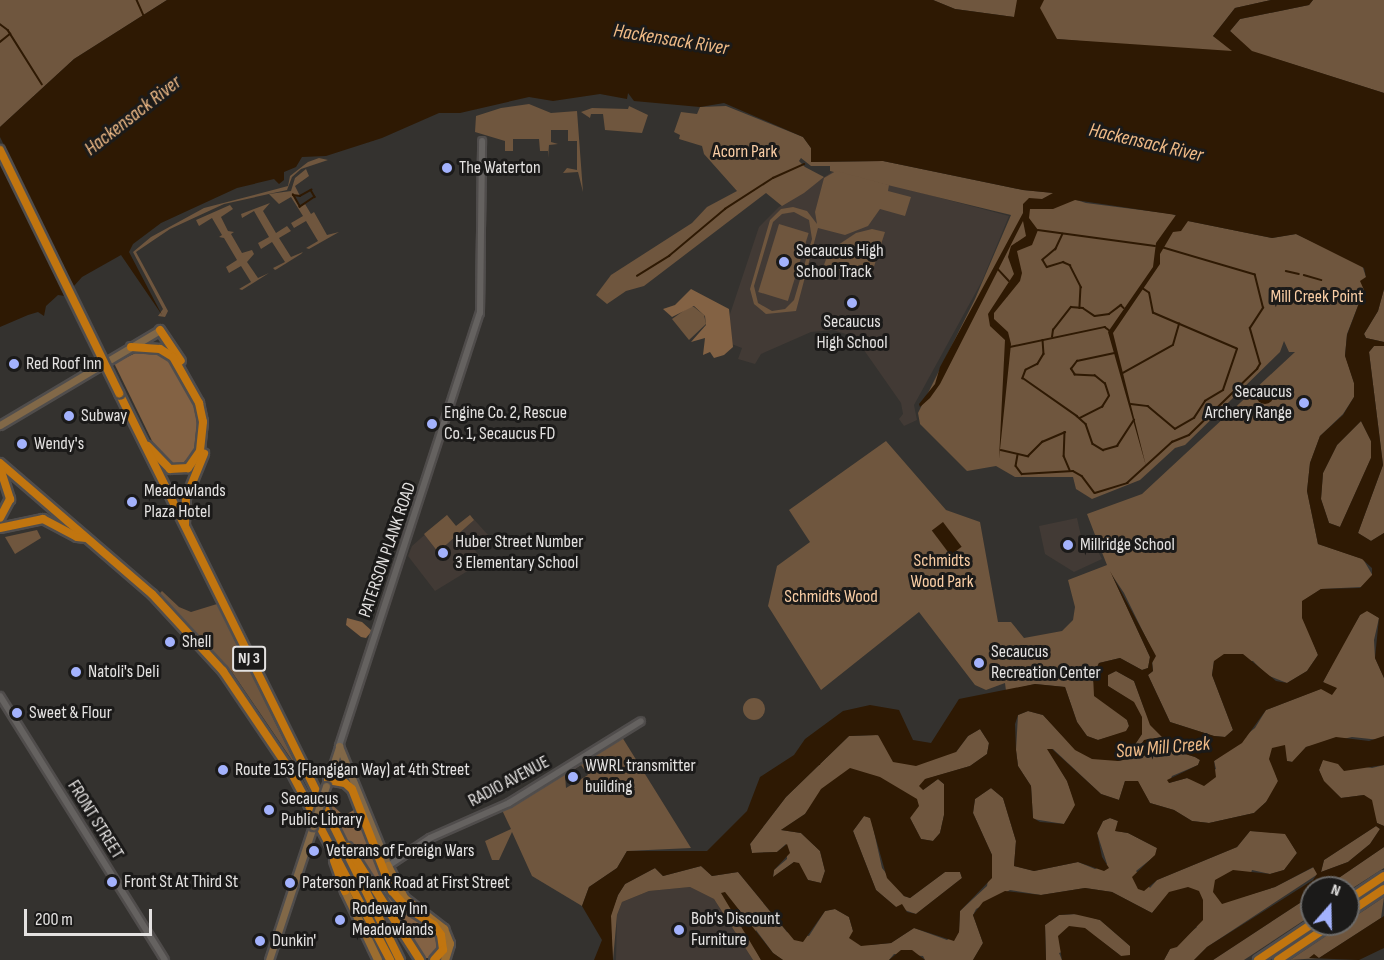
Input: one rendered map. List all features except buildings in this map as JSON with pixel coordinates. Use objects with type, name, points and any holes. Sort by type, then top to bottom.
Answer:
[{"type":"highway","name":"NJ 3","points":[[0,150],[185,529],[400,960]]},
{"type":"highway","points":[[140,435],[170,469],[188,468],[197,459],[204,432],[202,412],[160,330]]},
{"type":"highway","points":[[160,330],[199,391],[208,418],[208,443],[186,498],[185,529]]},
{"type":"highway","points":[[131,347],[160,349],[177,364]]},
{"type":"highway","name":"NJ 3","points":[[0,463],[169,610],[223,671],[280,752],[390,960]]},
{"type":"highway","points":[[0,468],[10,499],[0,519]]},
{"type":"highway","points":[[0,528],[43,519],[77,537],[86,538]]},
{"type":"highway","points":[[327,783],[345,783],[352,789],[392,891],[406,907],[434,925],[441,935],[443,950],[434,960]]},
{"type":"highway","name":"NJ 3","points":[[315,790],[389,916],[412,960]]},
{"type":"highway","name":"NJ 3","points":[[324,833],[345,891]]},
{"type":"highway","points":[[1360,892],[1384,876]]},
{"type":"highway","points":[[1360,905],[1384,889]]},
{"type":"highway","points":[[389,916],[420,960]]},
{"type":"highway","points":[[1258,960],[1300,932]]},
{"type":"highway","points":[[1278,960],[1314,936]]},
{"type":"main road","points":[[0,425],[160,330]]},
{"type":"main road","name":"PATERSON PLANK ROAD","points":[[269,960],[339,746]]},
{"type":"main road","points":[[339,746],[388,866],[404,898],[444,928],[450,944],[445,960]]},
{"type":"main road","name":"NJ 3","points":[[345,891],[378,960]]},
{"type":"street","name":"PATERSON PLANK ROAD","points":[[339,746],[480,313],[482,141]]},
{"type":"street","name":"FRONT STREET","points":[[0,696],[165,960]]},
{"type":"street","name":"RADIO AVENUE","points":[[388,866],[430,838],[504,806],[641,721]]},
{"type":"shaded area","name":"Secaucus High School","points":[[835,170],[1009,216],[982,281],[914,405],[917,420],[904,426],[899,419],[903,414],[901,403],[859,343],[849,335],[833,330],[811,332],[761,354],[755,364],[738,359],[742,348],[729,343],[727,323],[759,227],[779,207]]},
{"type":"shaded area","points":[[691,289],[729,309],[733,347],[724,355],[714,358],[710,352],[703,355],[705,338],[691,342],[706,325],[705,316],[694,306],[672,317],[663,309],[675,305]]},
{"type":"shaded area","points":[[138,352],[156,352],[169,358],[195,402],[198,437],[194,453],[183,463],[169,464],[158,453],[114,363]]},
{"type":"shaded area","name":"Huber Street Number 3 Elementary School","points":[[447,515],[456,526],[470,515],[489,536],[474,549],[484,561],[435,591],[408,556],[412,546]]},
{"type":"shaded area","name":"Millridge School","points":[[1077,518],[1081,536],[1090,536],[1102,559],[1074,572],[1045,554],[1039,526]]},
{"type":"shaded area","points":[[347,618],[362,622],[372,631],[366,638],[361,637],[346,625]]},
{"type":"shaded area","points":[[328,801],[344,816],[357,808],[377,860],[438,934],[441,946],[434,958],[421,958],[350,847]]},
{"type":"shaded area","points":[[690,887],[714,899],[753,960],[616,960],[617,915],[622,902],[649,891]]},
{"type":"green space","points":[[0,0],[167,0],[74,59],[0,127]]},
{"type":"green space","points":[[933,0],[1271,0],[1235,8],[1213,36],[1234,51],[1242,43],[1230,31],[1240,19],[1309,5],[1313,0],[1384,0],[1384,93],[1273,58],[1057,39],[1014,17],[955,9]]},
{"type":"green space","points":[[529,104],[551,113],[577,111],[583,192],[578,172],[563,173],[567,168],[577,170],[577,141],[568,141],[568,130],[551,130],[551,142],[558,144],[549,145],[548,158],[548,151],[540,151],[539,139],[513,139],[513,151],[505,151],[505,141],[475,132],[476,116],[501,108]]},
{"type":"green space","points":[[629,106],[648,115],[642,133],[605,130],[603,114],[591,114],[590,118],[581,112],[592,108],[628,109]]},
{"type":"green space","points":[[726,106],[803,137],[811,148],[811,162],[883,161],[1023,190],[1054,193],[1086,203],[1172,214],[1188,221],[1272,238],[1296,234],[1362,265],[1366,277],[1364,290],[1347,334],[1345,355],[1354,383],[1354,397],[1343,414],[1320,436],[1310,463],[1307,491],[1318,544],[1363,559],[1373,576],[1361,587],[1321,589],[1303,601],[1303,617],[1318,655],[1307,671],[1287,683],[1267,675],[1253,661],[1214,661],[1212,675],[1233,730],[1225,737],[1214,736],[1170,722],[1148,675],[1153,671],[1151,648],[1124,593],[1112,575],[1150,657],[1148,668],[1142,670],[1120,658],[1099,663],[1093,675],[1092,680],[1127,720],[1129,726],[1126,732],[1098,740],[1087,736],[1077,722],[1065,687],[1035,684],[1006,691],[1005,683],[986,690],[975,685],[919,612],[821,690],[768,606],[777,566],[810,542],[789,510],[886,441],[946,510],[980,522],[998,622],[1011,622],[1024,638],[1062,631],[1073,620],[1075,607],[1068,580],[1107,565],[1099,545],[1090,550],[1087,546],[1097,540],[1087,514],[1142,494],[1295,352],[1289,352],[1284,341],[1280,352],[1185,445],[1175,448],[1140,480],[1092,499],[1076,489],[1073,477],[1015,477],[996,466],[967,471],[920,424],[918,413],[975,299],[1011,215],[830,171],[830,166],[811,166],[801,158],[799,161],[805,167],[824,177],[804,193],[782,206],[766,193],[644,286],[626,291],[607,304],[596,295],[611,275],[692,223],[707,207],[737,191],[704,154],[702,146],[679,139],[680,135],[674,132],[681,112],[697,114],[700,107]]},
{"type":"green space","points":[[319,158],[328,160],[301,169],[292,177],[287,190],[224,204],[170,229],[136,252],[168,311],[165,317],[158,316],[163,309],[133,252],[151,237],[204,208],[288,186],[290,176],[308,162]]},
{"type":"green space","points":[[306,169],[309,176],[295,186],[300,196],[293,195],[300,207],[305,204],[311,214],[314,212],[327,235],[339,232],[309,249],[306,248],[318,241],[306,221],[294,228],[291,223],[303,216],[291,197],[279,204],[269,194],[291,191],[295,178]]},
{"type":"green space","points":[[836,171],[889,185],[888,191],[911,197],[905,216],[880,209],[868,226],[845,235],[818,228],[796,311],[766,314],[754,304],[750,289],[770,220],[781,209],[793,207],[807,211],[817,224],[815,212],[824,178]],"holes":[[[794,212],[809,220],[812,239],[794,300],[785,309],[772,311],[758,303],[754,286],[773,222],[782,214]]]},
{"type":"green space","points":[[270,203],[263,211],[276,233],[287,226],[291,231],[279,238],[291,257],[303,252],[275,270],[273,268],[285,262],[272,242],[261,249],[258,243],[269,237],[254,211],[242,218],[241,214]]},
{"type":"green space","points":[[230,205],[233,209],[221,217],[228,231],[234,232],[231,234],[242,253],[252,250],[254,254],[247,262],[258,278],[269,273],[242,290],[239,289],[251,282],[241,266],[229,273],[226,267],[237,260],[224,238],[219,237],[222,235],[212,218],[199,226],[196,220]]},
{"type":"green space","name":"Secaucus High School Track","points":[[779,224],[809,233],[788,301],[758,292]]},
{"type":"green space","points":[[872,229],[885,232],[871,276],[866,279],[824,265],[829,251],[856,233]]},
{"type":"green space","points":[[1384,289],[1384,342],[1366,338],[1364,334],[1378,311]]},
{"type":"green space","points":[[689,307],[694,307],[704,315],[706,324],[689,340],[672,319]]},
{"type":"green space","points":[[1374,346],[1384,346],[1384,533],[1371,541],[1358,533],[1383,465],[1369,352]]},
{"type":"green space","points":[[1361,421],[1371,441],[1371,458],[1340,527],[1329,523],[1321,499],[1323,473],[1337,445]]},
{"type":"green space","points":[[447,515],[456,526],[470,515],[474,520],[438,552],[424,534]]},
{"type":"green space","points":[[37,530],[41,538],[15,554],[5,537]]},
{"type":"green space","points":[[162,591],[179,607],[191,612],[217,604],[298,769],[232,672],[159,594]]},
{"type":"green space","points":[[1367,610],[1379,618],[1374,640],[1375,658],[1384,678],[1384,736],[1380,740],[1352,737],[1306,747],[1293,762],[1287,761],[1285,755],[1275,772],[1278,781],[1275,791],[1254,813],[1209,823],[1192,821],[1174,810],[1150,803],[1138,782],[1125,781],[1119,800],[1101,794],[1053,749],[1048,749],[1067,781],[1076,805],[1064,824],[1033,819],[1031,786],[1018,766],[1016,750],[1018,715],[1028,711],[1043,715],[1063,736],[1118,761],[1172,750],[1195,757],[1200,760],[1198,765],[1172,776],[1169,783],[1187,778],[1194,780],[1216,769],[1214,761],[1255,728],[1266,710],[1328,686],[1323,682],[1360,615]]},
{"type":"green space","points":[[1116,671],[1134,681],[1145,711],[1162,737],[1145,740],[1136,752],[1132,749],[1142,734],[1142,718],[1133,702],[1108,686],[1108,675]]},
{"type":"green space","points":[[754,698],[762,701],[765,709],[762,717],[754,720],[746,717],[743,709],[746,701]]},
{"type":"green space","points":[[980,729],[989,743],[987,754],[970,766],[926,779],[923,790],[938,779],[944,784],[944,815],[940,833],[933,841],[921,839],[910,818],[914,809],[821,793],[805,814],[781,830],[801,833],[820,851],[825,871],[821,883],[808,880],[794,862],[773,877],[774,870],[787,859],[786,844],[777,852],[752,853],[750,844],[786,797],[849,736],[876,735],[956,752],[968,736]]},
{"type":"green space","points":[[622,737],[691,848],[627,851],[617,868],[589,887],[582,906],[532,876],[512,832],[499,860],[492,860],[485,841],[511,829],[502,810]],"holes":[[[581,765],[588,775],[566,788],[565,775]]]},
{"type":"green space","points":[[1323,759],[1372,768],[1384,765],[1384,826],[1377,823],[1364,795],[1341,798],[1323,781],[1319,770]]},
{"type":"green space","points":[[991,788],[1003,798],[1016,841],[1014,866],[1034,871],[1078,862],[1095,869],[1107,864],[1097,833],[1103,821],[1110,818],[1118,821],[1116,831],[1128,833],[1157,848],[1156,855],[1136,871],[1150,888],[1157,880],[1237,847],[1250,831],[1285,833],[1297,853],[1284,870],[1270,874],[1252,870],[1242,897],[1275,887],[1314,867],[1318,874],[1300,876],[1300,886],[1207,947],[1194,960],[1164,960],[1170,949],[1197,927],[1161,903],[1152,913],[1112,892],[1085,888],[1041,895],[1010,890],[976,909],[973,915],[983,943],[973,960],[925,960],[923,956],[894,954],[889,960],[783,960],[773,953],[756,930],[753,944],[761,960],[753,960],[714,899],[690,887],[649,891],[622,902],[617,915],[613,960],[610,916],[618,895],[625,884],[655,868],[663,876],[701,866],[712,876],[738,872],[787,932],[809,936],[825,911],[835,909],[849,917],[853,931],[870,945],[891,943],[914,928],[947,940],[959,932],[960,911],[987,886],[992,855],[973,813],[975,799]]},
{"type":"green space","points":[[864,816],[871,818],[882,868],[904,896],[910,898],[945,872],[960,872],[962,878],[916,914],[896,907],[876,890],[853,831]]},
{"type":"green space","points":[[1376,826],[1380,829],[1370,844],[1348,862],[1321,872],[1324,860]]},
{"type":"green space","points":[[1384,847],[1384,868],[1360,883],[1360,876],[1342,876]]},
{"type":"green space","points":[[1384,897],[1381,918],[1360,932],[1360,913]]},
{"type":"green space","points":[[1300,903],[1300,923],[1244,960],[1213,960]]},
{"type":"green space","points":[[1079,914],[1100,920],[1130,946],[1130,956],[1121,956],[1100,940],[1059,953],[1062,960],[1046,960],[1045,925],[1059,915]]},
{"type":"green space","points":[[1326,936],[1353,936],[1319,958],[1290,960]]},
{"type":"water","points":[[167,0],[933,0],[955,9],[1014,17],[1017,0],[1044,0],[1040,8],[1057,39],[1232,51],[1213,36],[1235,8],[1271,0],[1313,0],[1309,5],[1240,19],[1230,31],[1252,51],[1384,93],[1384,289],[1378,311],[1364,334],[1366,338],[1384,342],[1384,346],[1374,346],[1369,352],[1383,465],[1358,533],[1371,541],[1384,533],[1384,678],[1375,658],[1379,618],[1367,611],[1360,615],[1323,682],[1337,688],[1332,695],[1321,689],[1266,710],[1242,743],[1214,761],[1216,777],[1204,786],[1187,778],[1169,783],[1167,780],[1198,765],[1200,760],[1195,757],[1172,750],[1118,761],[1092,759],[1075,750],[1043,715],[1028,711],[1018,715],[1015,724],[1016,750],[1018,766],[1031,786],[1033,818],[1040,822],[1064,824],[1075,805],[1067,781],[1047,749],[1052,749],[1101,794],[1119,800],[1125,781],[1138,781],[1150,803],[1174,810],[1192,821],[1209,823],[1254,813],[1266,802],[1278,781],[1269,759],[1272,748],[1285,745],[1287,761],[1292,762],[1306,747],[1336,737],[1369,741],[1384,736],[1384,765],[1344,771],[1338,764],[1323,760],[1319,770],[1324,781],[1341,798],[1364,795],[1372,800],[1377,823],[1384,826],[1384,847],[1342,876],[1316,876],[1317,874],[1313,867],[1275,887],[1222,904],[1213,892],[1215,880],[1233,870],[1270,874],[1284,870],[1297,853],[1285,834],[1250,831],[1237,847],[1157,880],[1144,891],[1138,889],[1132,877],[1155,855],[1157,848],[1128,833],[1115,831],[1118,821],[1110,818],[1103,821],[1097,833],[1102,857],[1109,868],[1104,871],[1078,862],[1034,871],[1014,866],[1016,841],[1003,798],[991,788],[975,799],[973,813],[992,855],[992,878],[960,911],[959,932],[954,941],[914,928],[891,943],[861,946],[849,938],[853,931],[849,917],[835,909],[825,911],[803,942],[794,940],[738,872],[712,876],[701,866],[663,876],[655,868],[625,884],[618,895],[611,916],[613,960],[594,960],[602,940],[582,906],[589,887],[617,868],[627,851],[707,851],[747,811],[760,777],[794,755],[805,739],[843,711],[870,705],[899,710],[913,740],[931,743],[959,699],[1035,684],[1065,687],[1077,722],[1087,736],[1098,740],[1126,731],[1129,726],[1127,720],[1094,696],[1093,675],[1099,663],[1120,658],[1142,670],[1148,668],[1150,657],[1110,571],[1156,656],[1152,663],[1153,671],[1148,675],[1170,722],[1214,736],[1225,737],[1233,730],[1212,675],[1214,661],[1224,654],[1243,654],[1276,681],[1287,683],[1307,671],[1318,655],[1302,618],[1302,601],[1321,589],[1360,588],[1372,575],[1372,568],[1362,559],[1318,544],[1307,491],[1310,463],[1320,436],[1343,415],[1354,397],[1354,383],[1345,356],[1347,335],[1364,290],[1360,281],[1366,277],[1364,268],[1296,234],[1272,238],[1188,221],[1181,231],[1173,232],[1160,254],[1160,264],[1113,333],[1146,466],[1108,332],[1153,267],[1156,243],[1176,215],[1075,200],[1053,209],[1030,209],[1029,218],[1038,230],[1032,245],[1017,251],[1022,273],[1020,281],[994,313],[994,319],[1008,332],[1011,344],[999,459],[1005,340],[990,326],[988,314],[1014,274],[1008,257],[1011,246],[1026,236],[1023,221],[940,384],[930,398],[920,407],[919,404],[935,384],[940,367],[1023,213],[1023,204],[1029,198],[1042,199],[1053,193],[1023,190],[883,161],[811,162],[811,148],[803,137],[724,103],[700,107],[634,101],[628,93],[627,99],[600,94],[553,101],[529,97],[460,113],[439,113],[382,138],[326,156],[302,157],[296,167],[284,172],[284,180],[279,184],[274,179],[237,188],[161,223],[133,244],[129,252],[162,315],[121,255],[82,277],[65,296],[58,295],[46,306],[44,316],[38,312],[0,327],[0,127],[74,59]],"holes":[[[1361,421],[1371,441],[1371,458],[1340,527],[1329,523],[1321,499],[1323,473],[1337,445]],[[1116,671],[1134,681],[1150,725],[1162,737],[1144,740],[1136,752],[1132,749],[1142,734],[1142,717],[1134,702],[1108,686],[1108,675]],[[980,729],[989,743],[987,754],[970,766],[925,779],[919,786],[923,790],[938,779],[944,784],[944,815],[940,833],[933,841],[921,839],[910,818],[919,806],[917,799],[880,777],[850,768],[821,789],[805,814],[781,830],[801,833],[820,851],[825,871],[821,883],[808,880],[799,863],[794,862],[773,877],[774,870],[790,853],[787,844],[777,852],[752,853],[750,844],[786,797],[849,736],[878,735],[893,762],[916,766],[956,752],[968,736]],[[864,816],[870,818],[887,878],[904,896],[910,898],[945,872],[960,872],[962,878],[916,914],[907,912],[902,904],[896,907],[876,890],[853,831]],[[1376,826],[1380,829],[1370,844],[1348,862],[1321,872],[1324,860]]]},
{"type":"water","points":[[1265,386],[1271,389],[1274,395],[1271,401],[1265,404],[1259,401],[1256,395],[1259,389]]},
{"type":"water","points":[[943,522],[962,547],[950,555],[932,530]]},
{"type":"water","points":[[1188,887],[1199,891],[1203,900],[1203,920],[1177,947],[1170,949],[1164,960],[1062,960],[1058,936],[1069,926],[1085,928],[1121,956],[1130,955],[1130,946],[1100,920],[1074,914],[1059,915],[1045,925],[1046,960],[973,960],[983,943],[973,915],[983,902],[1005,891],[1041,895],[1085,888],[1112,892],[1152,913],[1169,892]]},
{"type":"water","points":[[1300,888],[1300,903],[1213,960],[1194,960],[1207,947]]},
{"type":"water","points":[[725,892],[773,953],[783,960],[761,960],[721,893]]},
{"type":"water","points":[[1384,916],[1384,948],[1359,960],[1309,958],[1314,954],[1319,958],[1353,936],[1360,936],[1360,932]]},
{"type":"water","points":[[901,950],[912,950],[925,960],[889,960]]},
{"type":"pier","points":[[0,137],[76,291],[66,299],[0,163]]},
{"type":"waterway","points":[[137,0],[144,16]]},
{"type":"waterway","points":[[0,24],[8,30],[42,84]]},
{"type":"waterway","points":[[0,42],[10,34]]},
{"type":"waterway","points":[[637,276],[669,256],[725,209],[773,178],[804,164]]},
{"type":"waterway","points":[[311,190],[315,197],[300,207],[293,195],[300,196],[311,190]]},
{"type":"waterway","points":[[1038,230],[1155,246]]},
{"type":"waterway","points":[[1063,234],[1056,249],[1043,260],[1047,267],[1063,262],[1070,265],[1081,287],[1080,308]]},
{"type":"waterway","points":[[1018,455],[1016,466],[1022,474],[1073,471],[1082,476],[1095,493],[1127,483],[1172,442],[1189,435],[1257,369],[1260,364],[1250,328],[1263,308],[1255,275],[1163,248]]},
{"type":"waterway","points":[[998,269],[1009,281]]},
{"type":"waterway","points":[[1286,271],[1299,274]]},
{"type":"waterway","points":[[1304,275],[1321,280]]},
{"type":"waterway","points":[[1131,404],[1148,406],[1175,429],[1194,418],[1205,401],[1223,390],[1237,349],[1153,313],[1149,293],[1143,289]]},
{"type":"waterway","points":[[1052,337],[1053,330],[1071,307],[1083,308],[1095,316],[1109,314],[1121,305],[1124,308]]},
{"type":"waterway","points":[[1123,373],[1173,345],[1179,324]]},
{"type":"waterway","points":[[1010,347],[1105,327],[1109,330]]},
{"type":"waterway","points":[[1043,340],[1044,354],[1038,364],[1026,370],[1023,378],[1086,424],[1093,444],[1103,450],[1117,446],[1134,420]]},
{"type":"waterway","points":[[1080,418],[1102,407],[1109,396],[1105,384],[1095,376],[1075,375],[1071,369],[1077,361],[1114,353]]},
{"type":"waterway","points":[[1001,450],[1028,456],[1042,442],[1065,432],[1064,456],[1070,470]]},
{"type":"place","name":"The Waterton","points":[[447,168]]},
{"type":"place","name":"Secaucus High School Track","points":[[784,262]]},
{"type":"place","name":"Secaucus High School","points":[[852,303]]},
{"type":"place","name":"Red Roof Inn","points":[[14,364]]},
{"type":"place","name":"Secaucus Archery Range","points":[[1304,403]]},
{"type":"place","name":"Subway","points":[[69,416]]},
{"type":"place","name":"Engine Co. 2, Rescue Co. 1, Secaucus FD","points":[[432,424]]},
{"type":"place","name":"Wendy's","points":[[22,444]]},
{"type":"place","name":"Meadowlands Plaza Hotel","points":[[132,502]]},
{"type":"place","name":"Millridge School","points":[[1068,545]]},
{"type":"place","name":"Huber Street Number 3 Elementary School","points":[[443,553]]},
{"type":"place","name":"Shell","points":[[170,642]]},
{"type":"place","name":"Secaucus Recreation Center","points":[[979,663]]},
{"type":"place","name":"Natoli's Deli","points":[[76,672]]},
{"type":"place","name":"Sweet & Flour","points":[[17,713]]},
{"type":"place","name":"Route 153 (Flangigan Way) at 4th Street","points":[[223,770]]},
{"type":"place","name":"WWRL transmitter building","points":[[573,777]]},
{"type":"place","name":"Secaucus Public Library","points":[[269,810]]},
{"type":"place","name":"Veterans of Foreign Wars","points":[[314,851]]},
{"type":"place","name":"Front St At Third St","points":[[112,882]]},
{"type":"place","name":"Paterson Plank Road at First Street","points":[[290,883]]},
{"type":"place","name":"Rodeway Inn Meadowlands","points":[[340,920]]},
{"type":"place","name":"Bob's Discount Furniture","points":[[679,930]]},
{"type":"place","name":"Dunkin'","points":[[260,941]]},
{"type":"water label","name":"Hackensack River","points":[[671,40]]},
{"type":"water label","name":"Hackensack River","points":[[133,116]]},
{"type":"water label","name":"Hackensack River","points":[[1146,143]]},
{"type":"water label","name":"Saw Mill Creek","points":[[1163,748]]},
{"type":"park label","name":"Acorn Park","points":[[745,152]]},
{"type":"park label","name":"Mill Creek Point","points":[[1317,297]]},
{"type":"park label","name":"Schmidts Wood Park","points":[[942,572]]},
{"type":"park label","name":"Schmidts Wood","points":[[831,597]]}]
